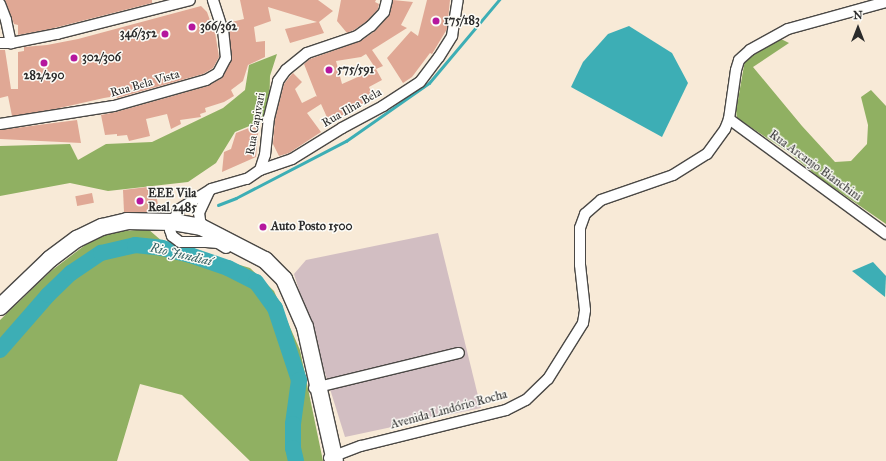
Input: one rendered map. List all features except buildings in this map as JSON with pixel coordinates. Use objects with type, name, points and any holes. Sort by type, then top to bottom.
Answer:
[{"type":"main road","points":[[0,307],[50,259],[77,239],[102,227],[127,221],[176,215],[200,220],[265,260],[284,279],[306,327],[316,388],[331,460]]},
{"type":"street","points":[[0,43],[11,43],[57,34],[164,3],[190,0]]},
{"type":"street","name":"Rua Bela Vista","points":[[0,124],[114,106],[206,80],[218,73],[226,58],[223,31],[213,0]]},
{"type":"street","name":"Rua Capivari","points":[[260,170],[265,155],[269,118],[278,81],[286,70],[307,53],[362,33],[384,12],[387,0]]},
{"type":"street","name":"Rua Ilha Bela","points":[[176,215],[211,189],[247,179],[260,170],[292,159],[342,128],[383,106],[420,82],[440,57],[452,36],[458,0]]},
{"type":"street","name":"Avenida Lindório Rocha","points":[[331,460],[361,446],[506,410],[526,400],[548,379],[583,323],[586,310],[580,264],[580,228],[585,214],[601,200],[673,175],[707,154],[725,130],[729,119],[736,70],[739,60],[750,50],[788,29],[886,2]]},
{"type":"street","points":[[0,4],[6,20],[11,43]]},
{"type":"street","name":"Rua Arcanjo Bianchini","points":[[729,119],[886,234]]},
{"type":"street","points":[[200,220],[202,202],[211,189]]},
{"type":"street","points":[[176,215],[170,230],[172,236],[180,242],[195,241],[218,244],[254,260],[276,278],[300,334],[316,388],[459,353]]},
{"type":"shaded area","points":[[438,233],[481,408],[345,437],[294,274],[306,260]]},
{"type":"green space","points":[[781,39],[789,43],[753,67],[802,126],[835,162],[851,161],[867,144],[868,125],[861,97],[871,90],[886,106],[886,224],[821,179],[788,152],[737,118],[736,111],[745,60]]},
{"type":"green space","points":[[277,54],[270,76],[269,118],[235,132],[216,163],[188,182],[108,191],[70,183],[0,196],[0,146],[70,144],[78,160],[106,144],[152,142],[223,108],[245,90],[249,65]]},
{"type":"green space","points":[[148,229],[163,242],[250,268],[274,291],[300,350],[323,461],[250,461],[182,395],[140,384],[117,461],[0,461],[0,320],[51,271],[101,233]]},
{"type":"water","points":[[629,26],[672,53],[688,83],[662,137],[571,87],[583,62],[608,34]]},
{"type":"water","points":[[873,262],[886,276],[885,297],[852,271]]},
{"type":"waterway","points":[[218,205],[236,198],[346,141],[429,83],[499,0]]},
{"type":"waterway","name":"Rio Jundiaí","points":[[135,245],[146,240]]},
{"type":"waterway","name":"Rio Jundiaí","points":[[0,350],[48,295],[71,273],[101,253],[135,245],[162,248],[190,255],[228,268],[256,282],[275,308],[299,380],[293,424],[293,448],[296,461]]},
{"type":"place","name":"175/183","points":[[436,21]]},
{"type":"place","name":"366/362","points":[[192,27]]},
{"type":"place","name":"346/352","points":[[165,34]]},
{"type":"place","name":"302/306","points":[[74,58]]},
{"type":"place","name":"282/290","points":[[44,63]]},
{"type":"place","name":"575/591","points":[[329,70]]},
{"type":"place","name":"EEE Vila Real 2485","points":[[140,201]]},
{"type":"place","name":"Auto Posto 1500","points":[[263,227]]}]
